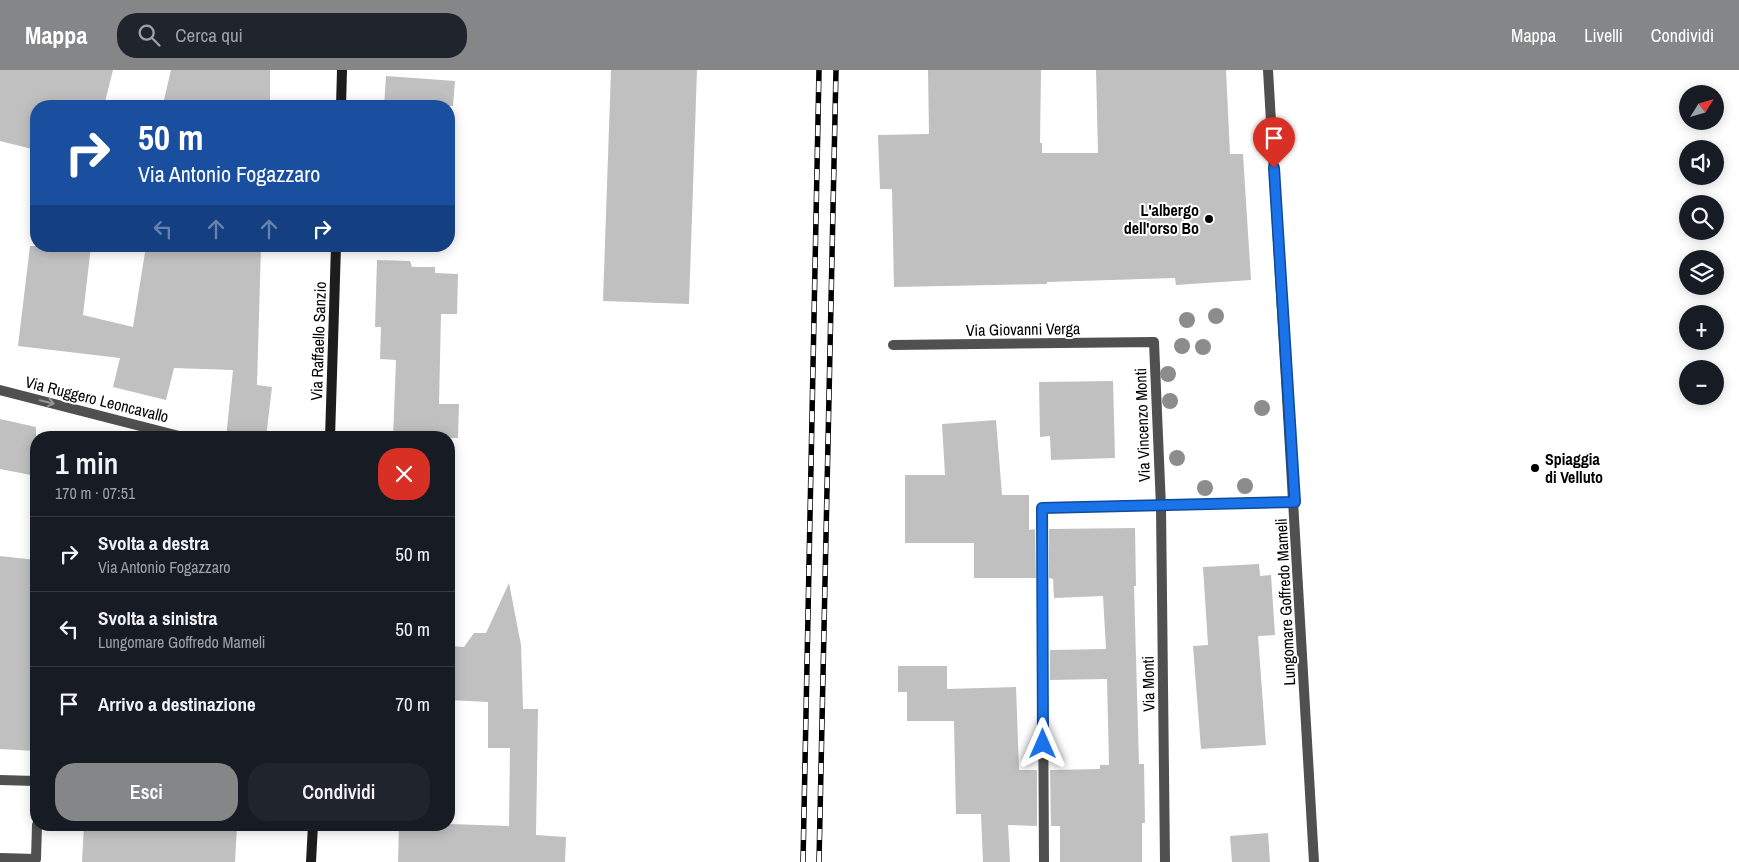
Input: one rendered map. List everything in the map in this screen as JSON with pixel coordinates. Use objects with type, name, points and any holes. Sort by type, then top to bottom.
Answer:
[{"type":"main road","points":[[341,100],[342,70]]},
{"type":"main road","name":"Via Raffaello Sanzio","points":[[330,431],[336,252]]},
{"type":"main road","points":[[311,862],[313,831]]},
{"type":"street","name":"Lungomare Goffredo Mameli","points":[[1268,70],[1295,502],[1314,862]]},
{"type":"street","name":"Via Giovanni Verga","points":[[893,345],[1154,342]]},
{"type":"street","name":"Via Vincenzo Monti","points":[[1154,342],[1161,506]]},
{"type":"street","name":"Via Ruggero Leoncavallo","points":[[0,390],[160,431]]},
{"type":"street","points":[[1044,862],[1042,508],[1295,502]]},
{"type":"street","name":"Via Monti","points":[[1161,506],[1165,862]]},
{"type":"street","points":[[0,780],[30,781]]},
{"type":"street","points":[[0,858],[36,859],[37,831]]},
{"type":"building","points":[[0,70],[113,70],[106,100],[30,100],[30,148],[0,141]]},
{"type":"building","points":[[171,70],[270,70],[270,100],[164,100]]},
{"type":"building","points":[[611,70],[697,70],[689,304],[603,301]]},
{"type":"building","points":[[928,70],[1041,70],[1040,143],[1042,143],[1042,153],[1098,153],[1096,70],[1226,70],[1230,154],[1243,154],[1251,280],[1176,285],[1175,278],[1047,282],[1047,284],[894,287],[892,189],[880,189],[878,135],[929,134]]},
{"type":"building","points":[[386,76],[455,81],[453,100],[384,100]]},
{"type":"building","points":[[30,246],[30,252],[90,252],[83,315],[133,327],[145,252],[261,252],[257,385],[272,387],[267,431],[227,431],[233,370],[174,368],[166,400],[113,387],[120,358],[18,346]]},
{"type":"building","points":[[377,260],[410,261],[412,267],[435,267],[435,273],[458,274],[457,314],[441,314],[439,404],[459,404],[458,438],[455,438],[455,431],[393,431],[396,360],[380,359],[381,327],[375,327]]},
{"type":"building","points":[[1113,381],[1115,458],[1051,460],[1050,436],[1040,437],[1039,382]]},
{"type":"building","points":[[0,419],[36,427],[36,431],[30,431],[30,475],[0,469]]},
{"type":"building","points":[[996,420],[1002,495],[1029,495],[1029,530],[1035,529],[1036,578],[974,578],[974,543],[905,543],[905,475],[945,475],[942,424]]},
{"type":"building","points":[[1135,528],[1136,586],[1134,586],[1139,764],[1144,764],[1145,823],[1142,823],[1142,862],[1060,862],[1060,826],[1051,826],[1050,770],[1100,769],[1100,765],[1109,765],[1107,679],[1050,680],[1050,650],[1106,649],[1103,596],[1054,598],[1053,579],[1049,578],[1049,529]]},
{"type":"building","points":[[0,556],[30,559],[30,751],[0,749]]},
{"type":"building","points":[[1259,564],[1260,576],[1271,575],[1275,635],[1258,636],[1266,745],[1201,749],[1193,646],[1208,645],[1203,567]]},
{"type":"building","points":[[509,583],[521,645],[523,709],[538,709],[536,835],[566,837],[565,862],[398,862],[399,831],[455,831],[455,824],[509,826],[510,748],[488,748],[488,702],[455,700],[455,646],[464,647],[474,633],[486,633]]},
{"type":"building","points":[[898,666],[947,666],[947,689],[1016,687],[1019,770],[1037,770],[1037,826],[1008,825],[1010,862],[983,862],[981,814],[956,814],[954,721],[907,721],[907,692],[898,692]]},
{"type":"building","points":[[84,831],[237,831],[235,862],[82,862]]},
{"type":"building","points":[[1268,833],[1270,862],[1232,862],[1230,836]]},
{"type":"railway","points":[[803,862],[819,70]]},
{"type":"railway","points":[[819,862],[836,70]]},
{"type":"place","name":"L'albergo dell'orso Bo","points":[[1209,219]]},
{"type":"place","name":"Spiaggia di Velluto","points":[[1535,468]]},
{"type":"route","points":[[1043,744],[1042,508],[1295,502],[1274,168]]}]
